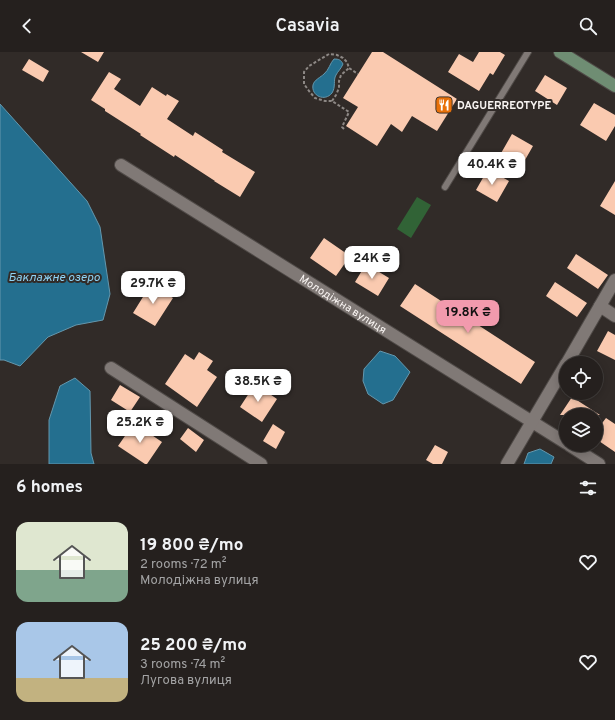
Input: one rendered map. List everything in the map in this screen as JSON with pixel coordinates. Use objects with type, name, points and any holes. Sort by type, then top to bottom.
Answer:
[{"type":"street","points":[[560,52],[615,86]]},
{"type":"street","name":"Молодіжна вулиця","points":[[122,165],[559,439]]},
{"type":"street","points":[[571,356],[615,280]]},
{"type":"street","points":[[600,306],[615,316]]},
{"type":"street","points":[[111,368],[261,464]]},
{"type":"street","points":[[507,464],[559,376]]},
{"type":"street","points":[[580,452],[598,464]]},
{"type":"lane","points":[[445,187],[528,52]]},
{"type":"path","points":[[344,129],[342,128],[349,112],[332,101],[325,101],[315,98],[304,84],[304,72],[309,66],[329,54],[343,58],[347,62],[349,68],[358,74]]},
{"type":"path","points":[[332,101],[339,88],[338,80],[349,68]]},
{"type":"green space","points":[[417,197],[431,205],[411,238],[397,229]]},
{"type":"water","points":[[334,59],[340,60],[343,64],[335,77],[332,93],[326,97],[316,95],[313,89],[314,83],[326,72]]},
{"type":"water","name":"Баклажне озеро","points":[[0,104],[87,201],[100,227],[110,294],[103,320],[76,325],[48,337],[20,366],[0,360]]},
{"type":"water","points":[[380,351],[395,356],[410,372],[393,400],[383,404],[368,394],[363,381],[364,369]]},
{"type":"water","points":[[75,378],[90,391],[91,453],[94,464],[49,464],[49,420],[60,386]]},
{"type":"water","points":[[540,449],[554,457],[551,464],[524,464],[528,453]]},
{"type":"building","points":[[81,52],[104,52],[98,62]]},
{"type":"building","points":[[372,52],[383,52],[457,99],[437,131],[412,116],[402,132],[391,124],[377,146],[346,126],[358,107],[343,98]]},
{"type":"building","points":[[479,52],[500,52],[505,55],[493,75],[490,73],[479,91],[448,72],[459,54],[473,62]]},
{"type":"building","points":[[29,59],[49,71],[43,82],[22,70]]},
{"type":"building","points":[[109,72],[121,79],[114,89],[140,106],[152,87],[166,96],[167,94],[179,101],[167,119],[193,136],[195,132],[223,150],[222,152],[255,172],[240,197],[175,155],[174,157],[140,135],[141,134],[105,111],[105,109],[91,100]]},
{"type":"building","points":[[545,75],[567,88],[557,105],[535,91]]},
{"type":"building","points":[[594,103],[615,115],[615,126],[606,141],[580,125]]},
{"type":"building","points":[[512,134],[533,146],[521,167],[500,155]]},
{"type":"building","points":[[488,169],[509,181],[497,202],[476,190]]},
{"type":"building","points":[[615,181],[615,215],[600,206]]},
{"type":"building","points":[[324,238],[350,256],[336,276],[310,258]]},
{"type":"building","points":[[576,254],[608,275],[598,289],[567,268]]},
{"type":"building","points":[[366,264],[389,278],[378,296],[355,282]]},
{"type":"building","points":[[555,282],[587,303],[577,317],[546,296]]},
{"type":"building","points":[[151,284],[173,298],[155,326],[133,313]]},
{"type":"building","points":[[415,284],[535,362],[521,384],[400,306]]},
{"type":"building","points":[[608,331],[615,335],[615,360],[597,351]]},
{"type":"building","points":[[199,352],[213,361],[207,370],[217,377],[197,407],[165,384],[185,354],[194,360]]},
{"type":"building","points":[[255,384],[277,399],[262,422],[240,407]]},
{"type":"building","points":[[120,385],[140,397],[130,412],[111,400]]},
{"type":"building","points":[[570,400],[577,400],[589,408],[565,408]]},
{"type":"building","points":[[606,418],[615,424],[615,452],[603,444],[603,422]]},
{"type":"building","points":[[134,423],[162,442],[147,464],[118,446]]},
{"type":"building","points":[[273,424],[285,432],[276,449],[263,441]]},
{"type":"building","points":[[188,428],[204,440],[196,452],[180,439]]},
{"type":"building","points":[[435,445],[448,452],[442,464],[433,464],[426,460]]},
{"type":"place","name":"DAGUERREOTYPE","points":[[444,105]]}]
